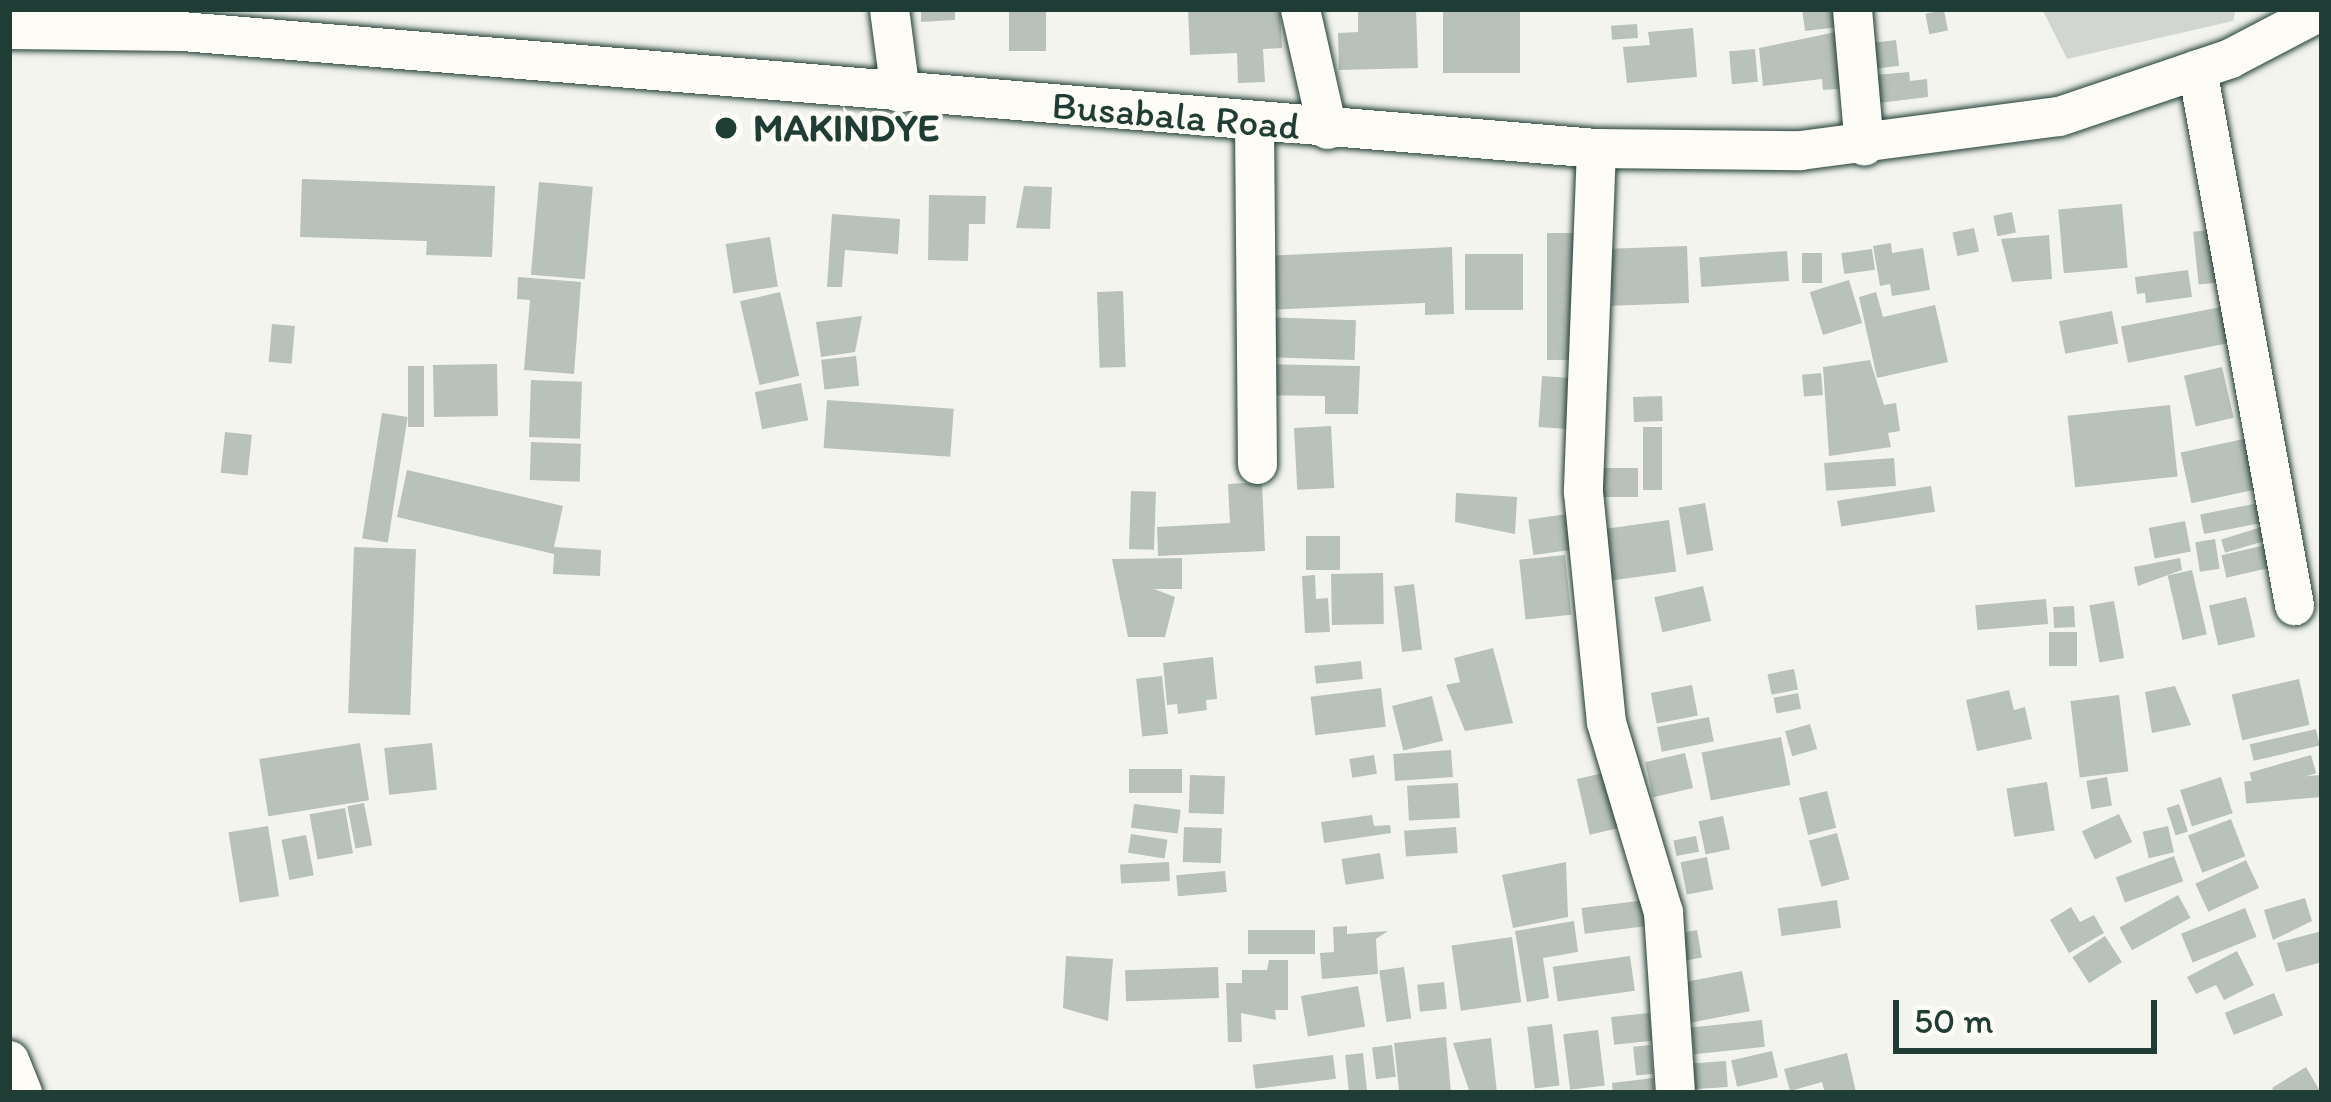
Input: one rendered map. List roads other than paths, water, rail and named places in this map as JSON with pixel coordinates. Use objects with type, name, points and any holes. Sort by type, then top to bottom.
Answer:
[{"type":"street","points":[[890,9],[900,92]]},
{"type":"street","points":[[1300,9],[1327,129]]},
{"type":"street","points":[[1852,9],[1864,145]]},
{"type":"street","name":"Busabala Road","points":[[9,29],[182,31],[1254,124],[1596,148],[1864,145],[2059,116],[2197,69],[2322,10]]},
{"type":"street","points":[[2197,69],[2294,604]]},
{"type":"street","points":[[1254,124],[1256,464]]},
{"type":"street","points":[[1596,148],[1583,492],[1606,722],[1663,912],[1675,1093]]},
{"type":"street","points":[[9,1060],[22,1093]]},
{"type":"place","name":"MAKINDYE","points":[[726,128]]}]
